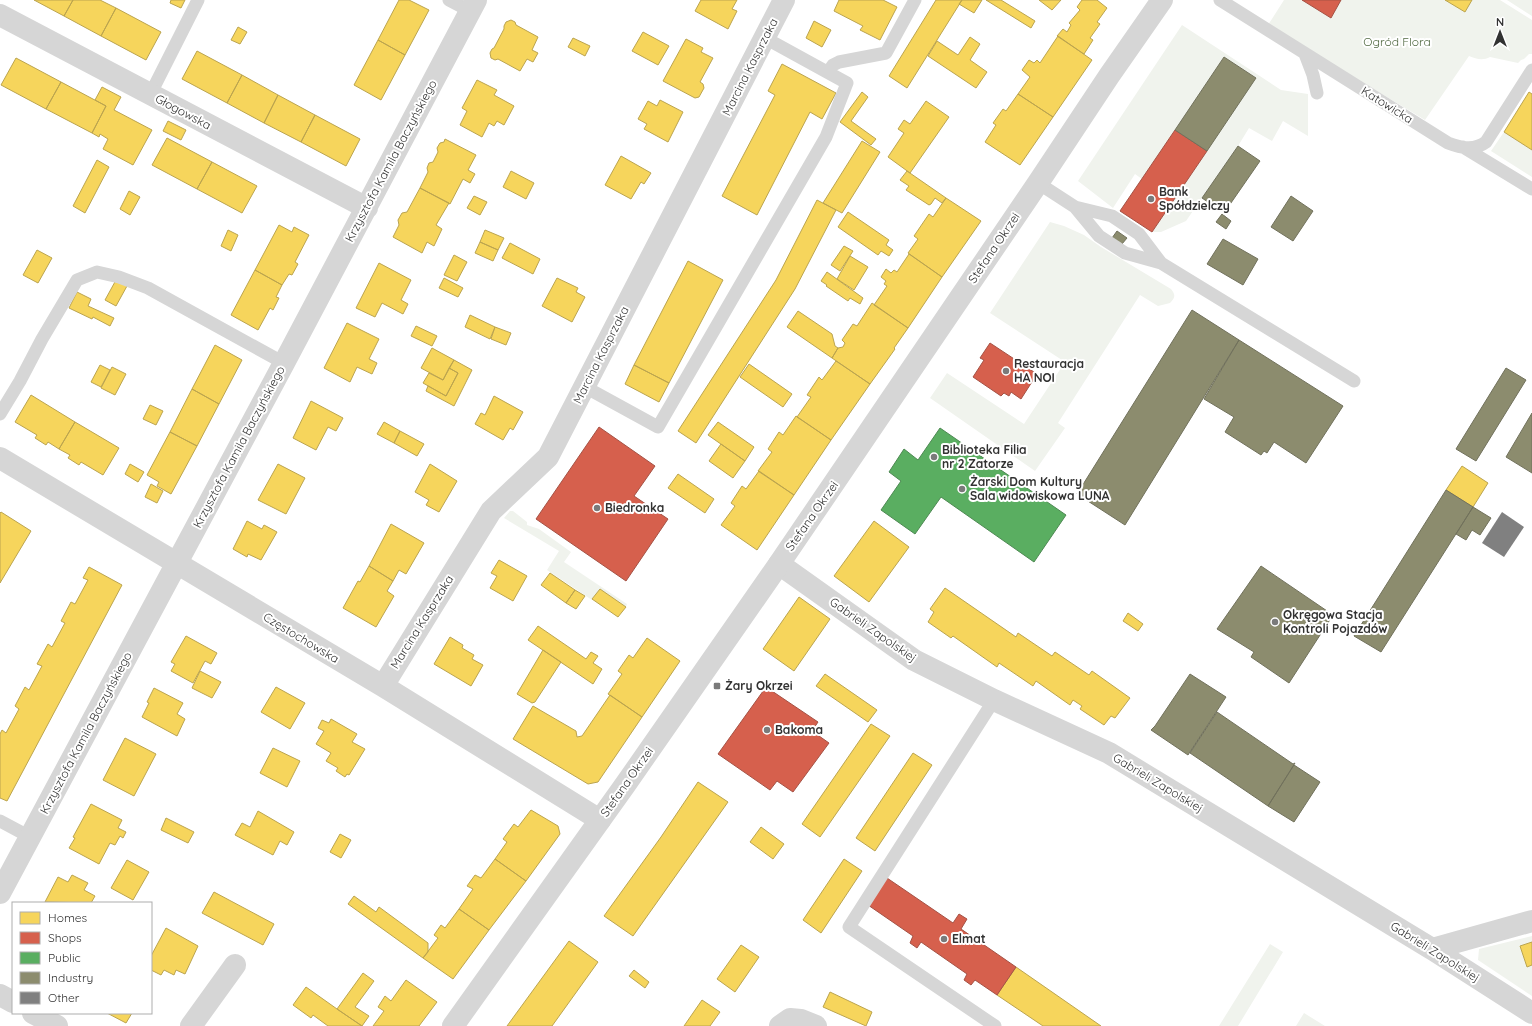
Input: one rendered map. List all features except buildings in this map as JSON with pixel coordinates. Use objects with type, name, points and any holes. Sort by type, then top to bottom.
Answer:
[{"type":"street","name":"Marcina Kasprzaka","points":[[383,686],[491,511],[548,456],[784,0]]},
{"type":"street","name":"Stefana Okrzei","points":[[453,1026],[600,820],[779,564],[1162,0]]},
{"type":"street","name":"Krzysztofa Kamila Baczyńskiego","points":[[0,893],[367,208],[473,5]]},
{"type":"street","name":"Głogowska","points":[[0,15],[367,208]]},
{"type":"street","name":"Częstochowska","points":[[0,458],[383,686],[600,820]]},
{"type":"street","name":"Gabrieli Zapolskiej","points":[[779,564],[914,660],[994,700],[1109,753],[1432,949],[1532,1013]]},
{"type":"street","points":[[1432,949],[1532,921]]},
{"type":"street","points":[[191,1026],[235,965]]},
{"type":"street","points":[[0,995],[12,1001]]},
{"type":"street","points":[[35,1014],[57,1026]]},
{"type":"street","points":[[780,1026],[790,1019],[795,1019],[816,1026]]},
{"type":"lane","points":[[150,95],[198,0]]},
{"type":"lane","points":[[449,0],[473,5]]},
{"type":"lane","points":[[828,72],[833,65],[839,62],[886,53],[915,0]]},
{"type":"lane","name":"Katowicka","points":[[1220,0],[1448,143],[1463,147],[1475,148],[1486,142],[1532,70]]},
{"type":"lane","points":[[585,387],[658,427],[826,137],[847,83],[765,38]]},
{"type":"lane","points":[[1305,54],[1313,75],[1317,93]]},
{"type":"lane","points":[[1463,147],[1532,189]]},
{"type":"lane","points":[[1038,183],[1075,207],[1099,236],[1125,253],[1161,262],[1354,380]]},
{"type":"lane","points":[[1075,207],[1112,216],[1139,234],[1161,262]]},
{"type":"lane","points":[[0,414],[77,280],[97,272],[119,276],[148,288],[284,363]]},
{"type":"lane","points":[[994,700],[849,927],[995,1026]]},
{"type":"lane","points":[[0,821],[30,836]]},
{"type":"green space","name":"Ogród Flora","points":[[1284,0],[1500,0],[1532,20],[1532,54],[1529,54],[1518,63],[1490,57],[1480,59],[1469,56],[1425,120],[1268,25]]},
{"type":"green space","points":[[1507,0],[1532,0],[1532,16]]},
{"type":"green space","points":[[1182,25],[1281,90],[1308,94],[1308,136],[1283,121],[1272,141],[1249,128],[1186,221],[1161,232],[1152,232],[1256,78],[1224,57],[1142,179],[1135,174],[1113,208],[1078,181]]},
{"type":"green space","points":[[1504,132],[1532,150],[1532,177],[1491,151]]},
{"type":"green space","points":[[1050,222],[1064,226],[1084,235],[1101,247],[1171,289],[1174,296],[1170,303],[1158,306],[1140,295],[1058,423],[1065,428],[1035,471],[930,398],[947,373],[1024,424],[1065,362],[990,313]]},
{"type":"green space","points":[[510,511],[513,511],[527,522],[527,525],[539,529],[571,552],[564,562],[627,604],[626,607],[600,589],[592,600],[547,570],[559,551],[504,518]]},
{"type":"green space","points":[[1532,936],[1532,996],[1478,960],[1479,949]]},
{"type":"green space","points":[[1270,944],[1283,952],[1238,1026],[1219,1026]]},
{"type":"green space","points":[[1304,1013],[1325,1026],[1296,1026]]},
{"type":"place","name":"Bank Spółdzielczy","points":[[1151,199]]},
{"type":"place","name":"Restauracja HA NOI","points":[[1006,371]]},
{"type":"place","name":"Biblioteka Filia nr 2 Zatorze","points":[[934,457]]},
{"type":"place","name":"Żarski Dom Kultury Sala widowiskowa LUNA","points":[[962,489]]},
{"type":"place","name":"Biedronka","points":[[597,508]]},
{"type":"place","name":"Okręgowa Stacja Kontroli Pojazdów","points":[[1275,622]]},
{"type":"place","name":"Żary Okrzei","points":[[717,686]]},
{"type":"place","name":"Bakoma","points":[[767,730]]},
{"type":"place","name":"Elmat","points":[[944,939]]}]
